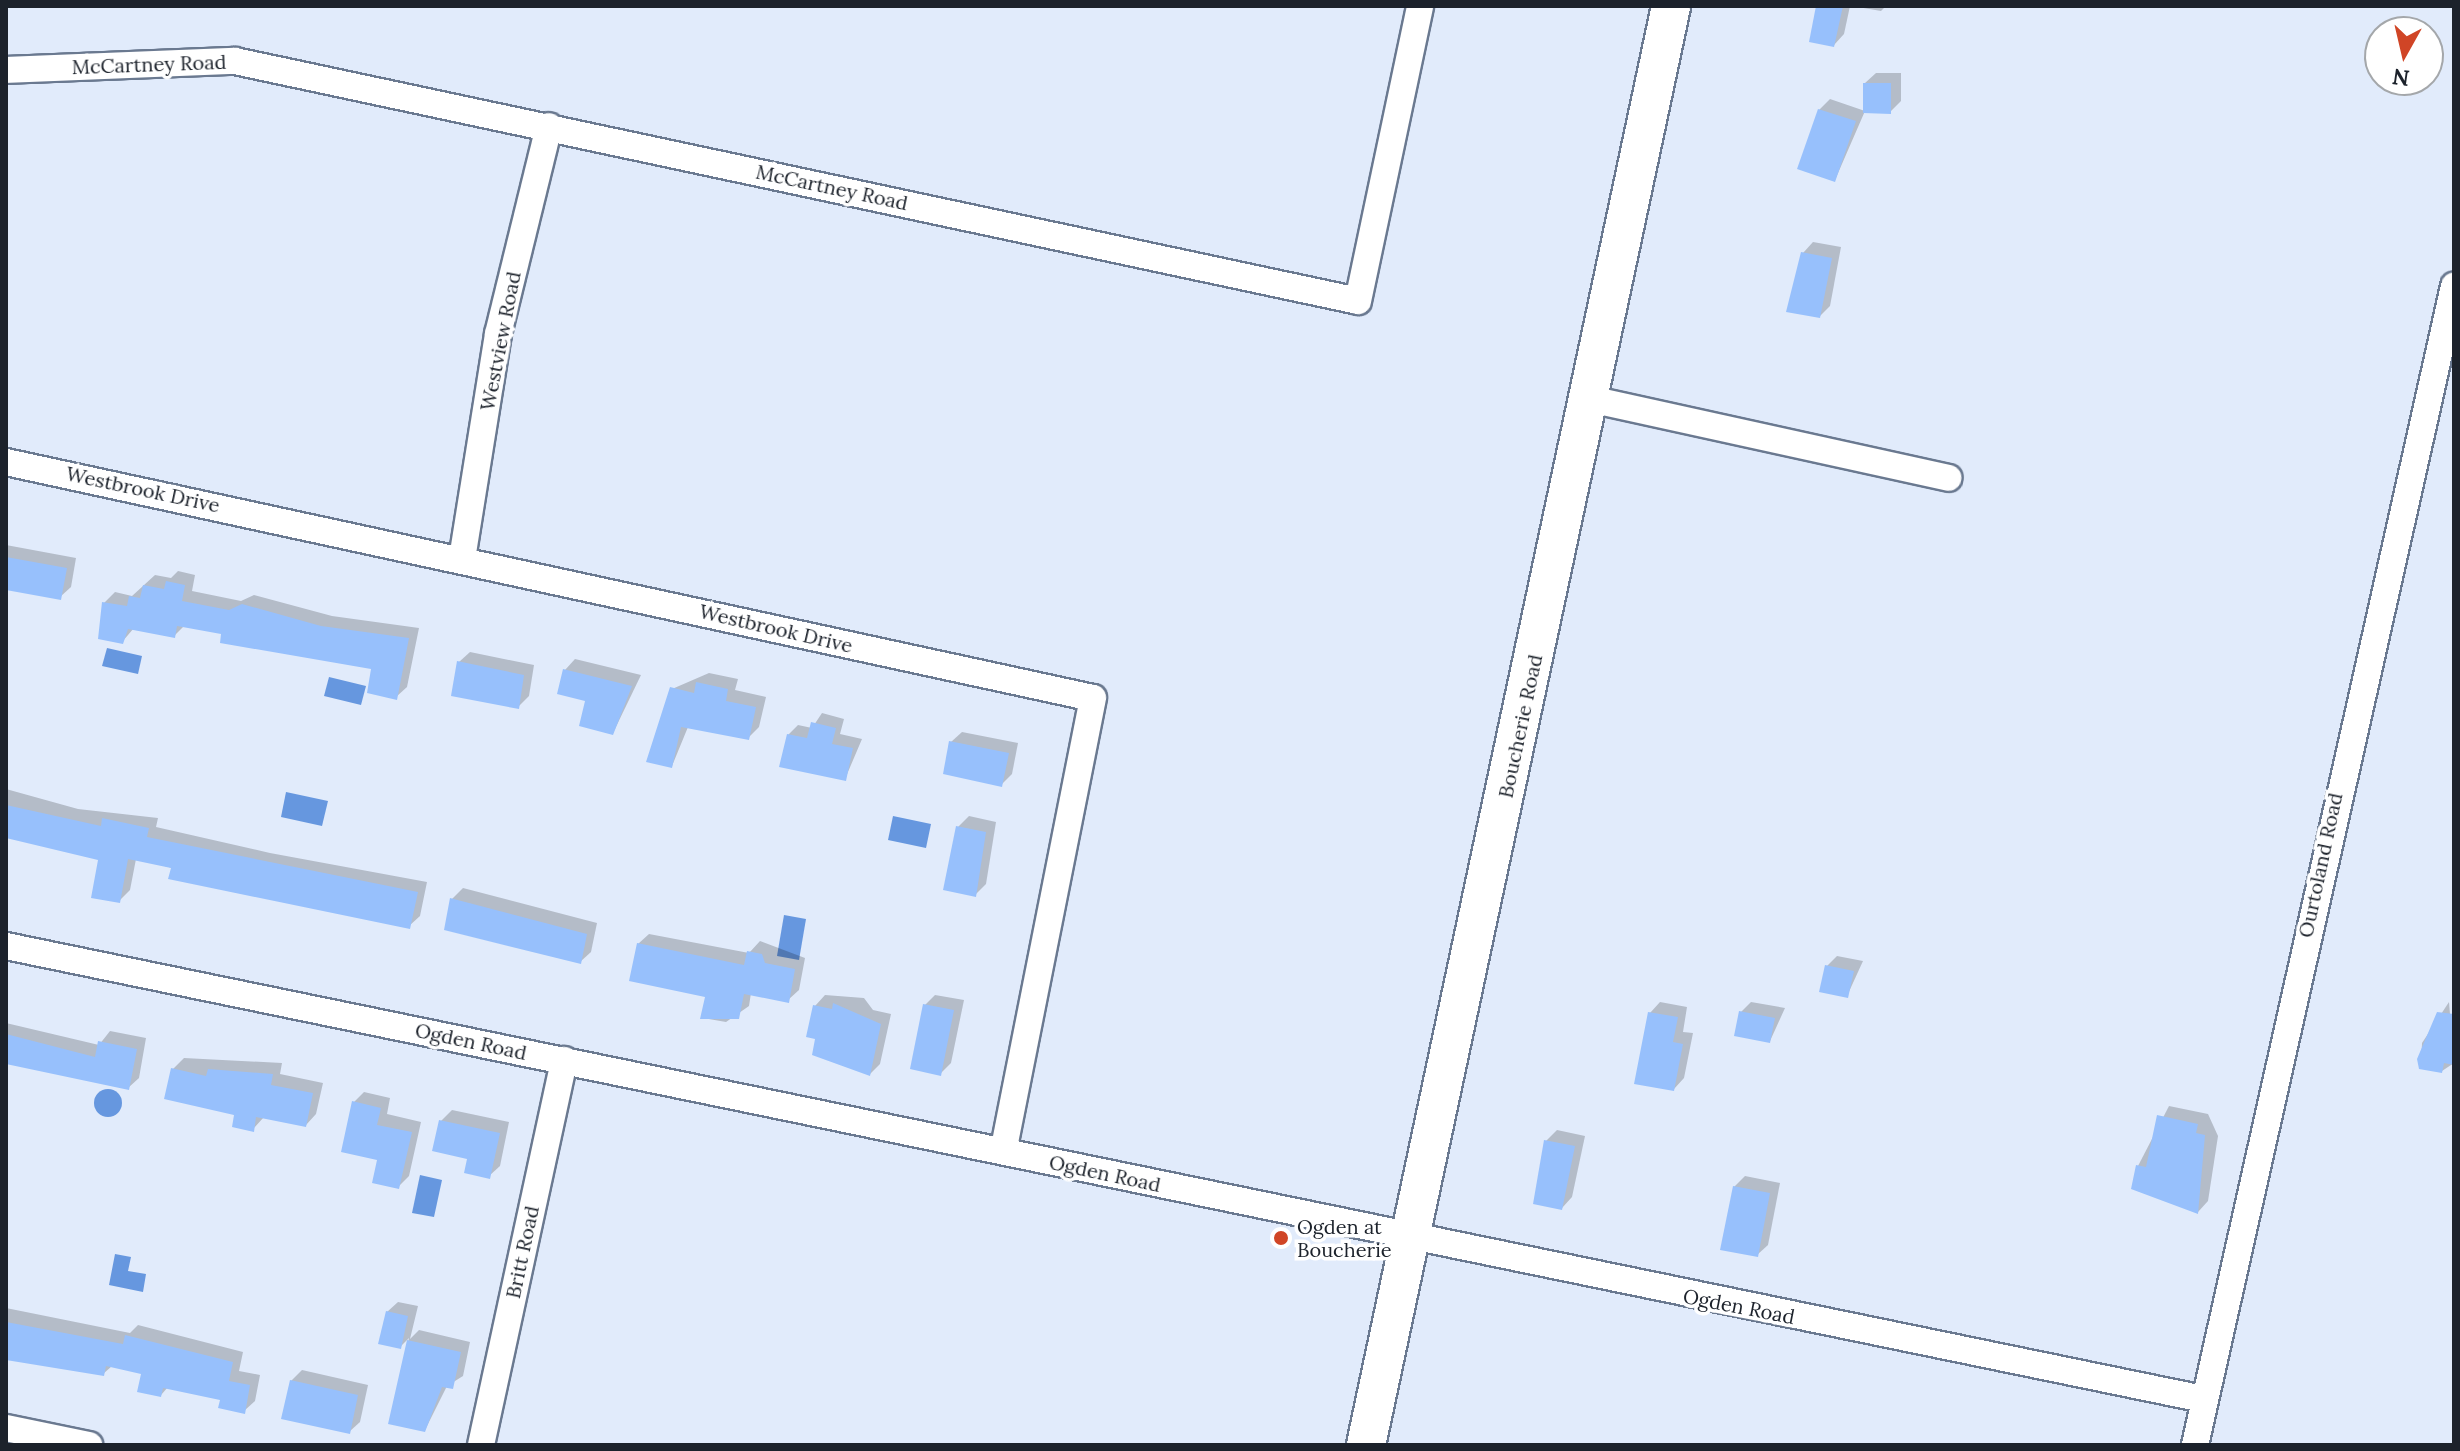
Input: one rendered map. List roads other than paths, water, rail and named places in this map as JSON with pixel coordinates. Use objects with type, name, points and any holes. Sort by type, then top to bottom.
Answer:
[{"type":"main road","name":"Boucherie Road","points":[[1366,1445],[1671,6]]},
{"type":"street","name":"McCartney Road","points":[[6,70],[235,61],[1358,301],[1420,6]]},
{"type":"street","name":"Westview Road","points":[[462,559],[498,334],[549,126]]},
{"type":"street","name":"Ourtoland Road","points":[[2195,1445],[2454,286]]},
{"type":"street","points":[[1590,399],[1948,478]]},
{"type":"street","name":"Westbrook Drive","points":[[6,462],[1093,698],[1003,1151]]},
{"type":"street","name":"Ogden Road","points":[[6,946],[1003,1151],[1411,1240],[2204,1399]]},
{"type":"street","name":"Britt Road","points":[[481,1445],[564,1060]]},
{"type":"street","points":[[6,1428],[89,1445]]},
{"type":"water","points":[[107,648],[142,656],[138,674],[102,666]]},
{"type":"water","points":[[329,677],[366,686],[361,705],[324,696]]},
{"type":"water","points":[[286,792],[328,801],[322,826],[281,817]]},
{"type":"water","points":[[893,816],[931,824],[926,848],[888,840]]},
{"type":"water","points":[[784,915],[806,919],[799,960],[777,956]]},
{"type":"water","points":[[108,1089],[118,1093],[122,1103],[118,1113],[108,1117],[98,1113],[94,1103],[98,1093]]},
{"type":"water","points":[[420,1175],[442,1180],[434,1217],[412,1213]]},
{"type":"water","points":[[115,1254],[131,1257],[128,1271],[146,1274],[143,1292],[109,1285]]},
{"type":"place","name":"Ogden at Boucherie","points":[[1281,1238]]}]
